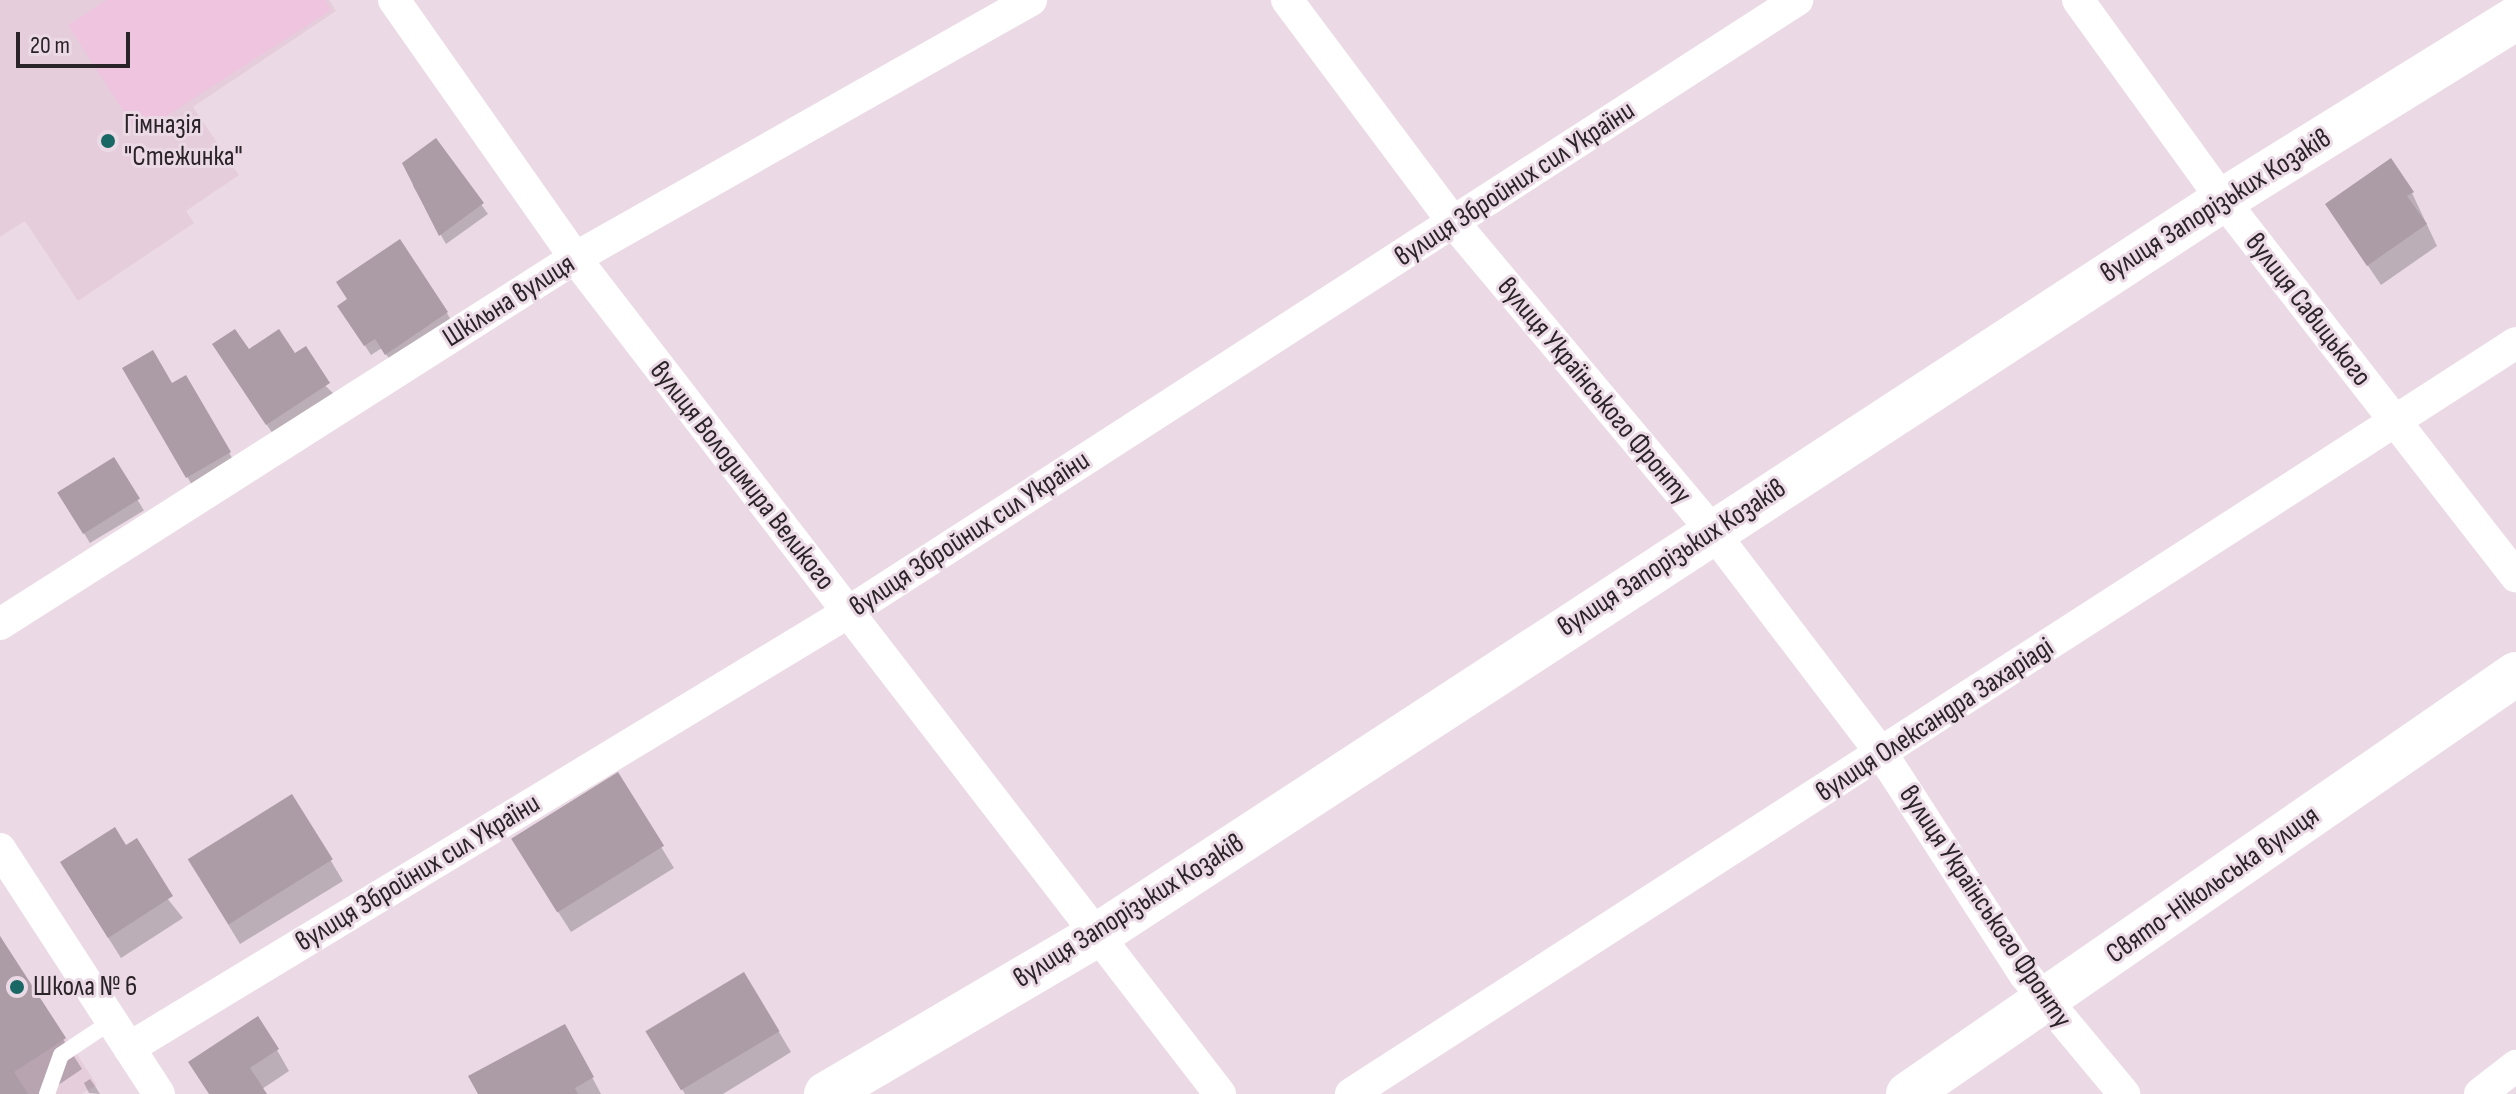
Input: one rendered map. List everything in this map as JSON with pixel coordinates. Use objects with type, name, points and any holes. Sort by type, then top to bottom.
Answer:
[{"type":"main road","name":"вулиця Запорізьких Козаків","points":[[826,1094],[1111,950],[1712,531],[2223,200],[2516,18]]},
{"type":"main road","name":"Свято-Нікольська вулиця","points":[[1908,1094],[2516,674]]},
{"type":"street","name":"вулиця Володимира Великого","points":[[394,0],[575,258],[1220,1094]]},
{"type":"street","name":"Шкільна вулиця","points":[[0,624],[575,258],[1031,0]]},
{"type":"street","name":"вулиця Українського Фронту","points":[[1287,0],[1454,223],[1712,531],[1882,754],[2046,1001],[2124,1094]]},
{"type":"street","name":"вулиця Збройних сил України","points":[[129,1048],[847,613],[1797,0]]},
{"type":"street","name":"вулиця Савицького","points":[[2078,0],[2223,200],[2516,577]]},
{"type":"street","name":"вулиця Олександра Захаріаді","points":[[1351,1094],[2516,343]]},
{"type":"street","points":[[0,849],[159,1094]]},
{"type":"street","points":[[2480,1094],[2516,1066]]},
{"type":"lane","points":[[47,1094],[61,1055],[112,1021]]},
{"type":"shaded area","name":"Гімназія \"Стежинка\"","points":[[0,0],[329,0],[336,11],[193,107],[239,175],[186,211],[194,223],[78,301],[25,221],[0,237]]},
{"type":"shaded area","points":[[107,0],[325,0],[331,10],[138,134],[68,25]]},
{"type":"shaded area","name":"Школа № 6","points":[[0,936],[97,1085],[81,1094],[0,1094]]},
{"type":"building","points":[[436,138],[484,203],[439,236],[402,163]]},
{"type":"building","points":[[2391,158],[2414,192],[2407,196],[2427,224],[2367,266],[2325,204]]},
{"type":"building","points":[[400,239],[448,312],[385,355],[375,339],[364,346],[337,306],[347,299],[336,282]]},
{"type":"building","points":[[235,329],[249,349],[279,329],[295,353],[306,346],[330,383],[266,425],[212,344]]},
{"type":"building","points":[[153,350],[172,383],[186,375],[231,452],[186,478],[122,368]]},
{"type":"building","points":[[114,457],[140,499],[83,534],[57,493]]},
{"type":"building","points":[[618,772],[664,846],[557,913],[511,839]]},
{"type":"building","points":[[292,794],[333,859],[228,924],[188,859]]},
{"type":"building","points":[[115,827],[126,845],[137,838],[173,896],[108,938],[60,862]]},
{"type":"building","name":"Школа № 6","points":[[0,936],[66,1038],[14,1072],[28,1094],[0,1094]]},
{"type":"building","points":[[744,972],[780,1031],[681,1090],[645,1031]]},
{"type":"building","points":[[258,1016],[279,1049],[250,1068],[267,1094],[209,1094],[188,1062]]},
{"type":"building","points":[[565,1024],[594,1077],[575,1088],[578,1094],[478,1094],[468,1076]]},
{"type":"place","name":"Гімназія \"Стежинка\"","points":[[108,141]]},
{"type":"place","name":"Школа № 6","points":[[17,987]]}]
